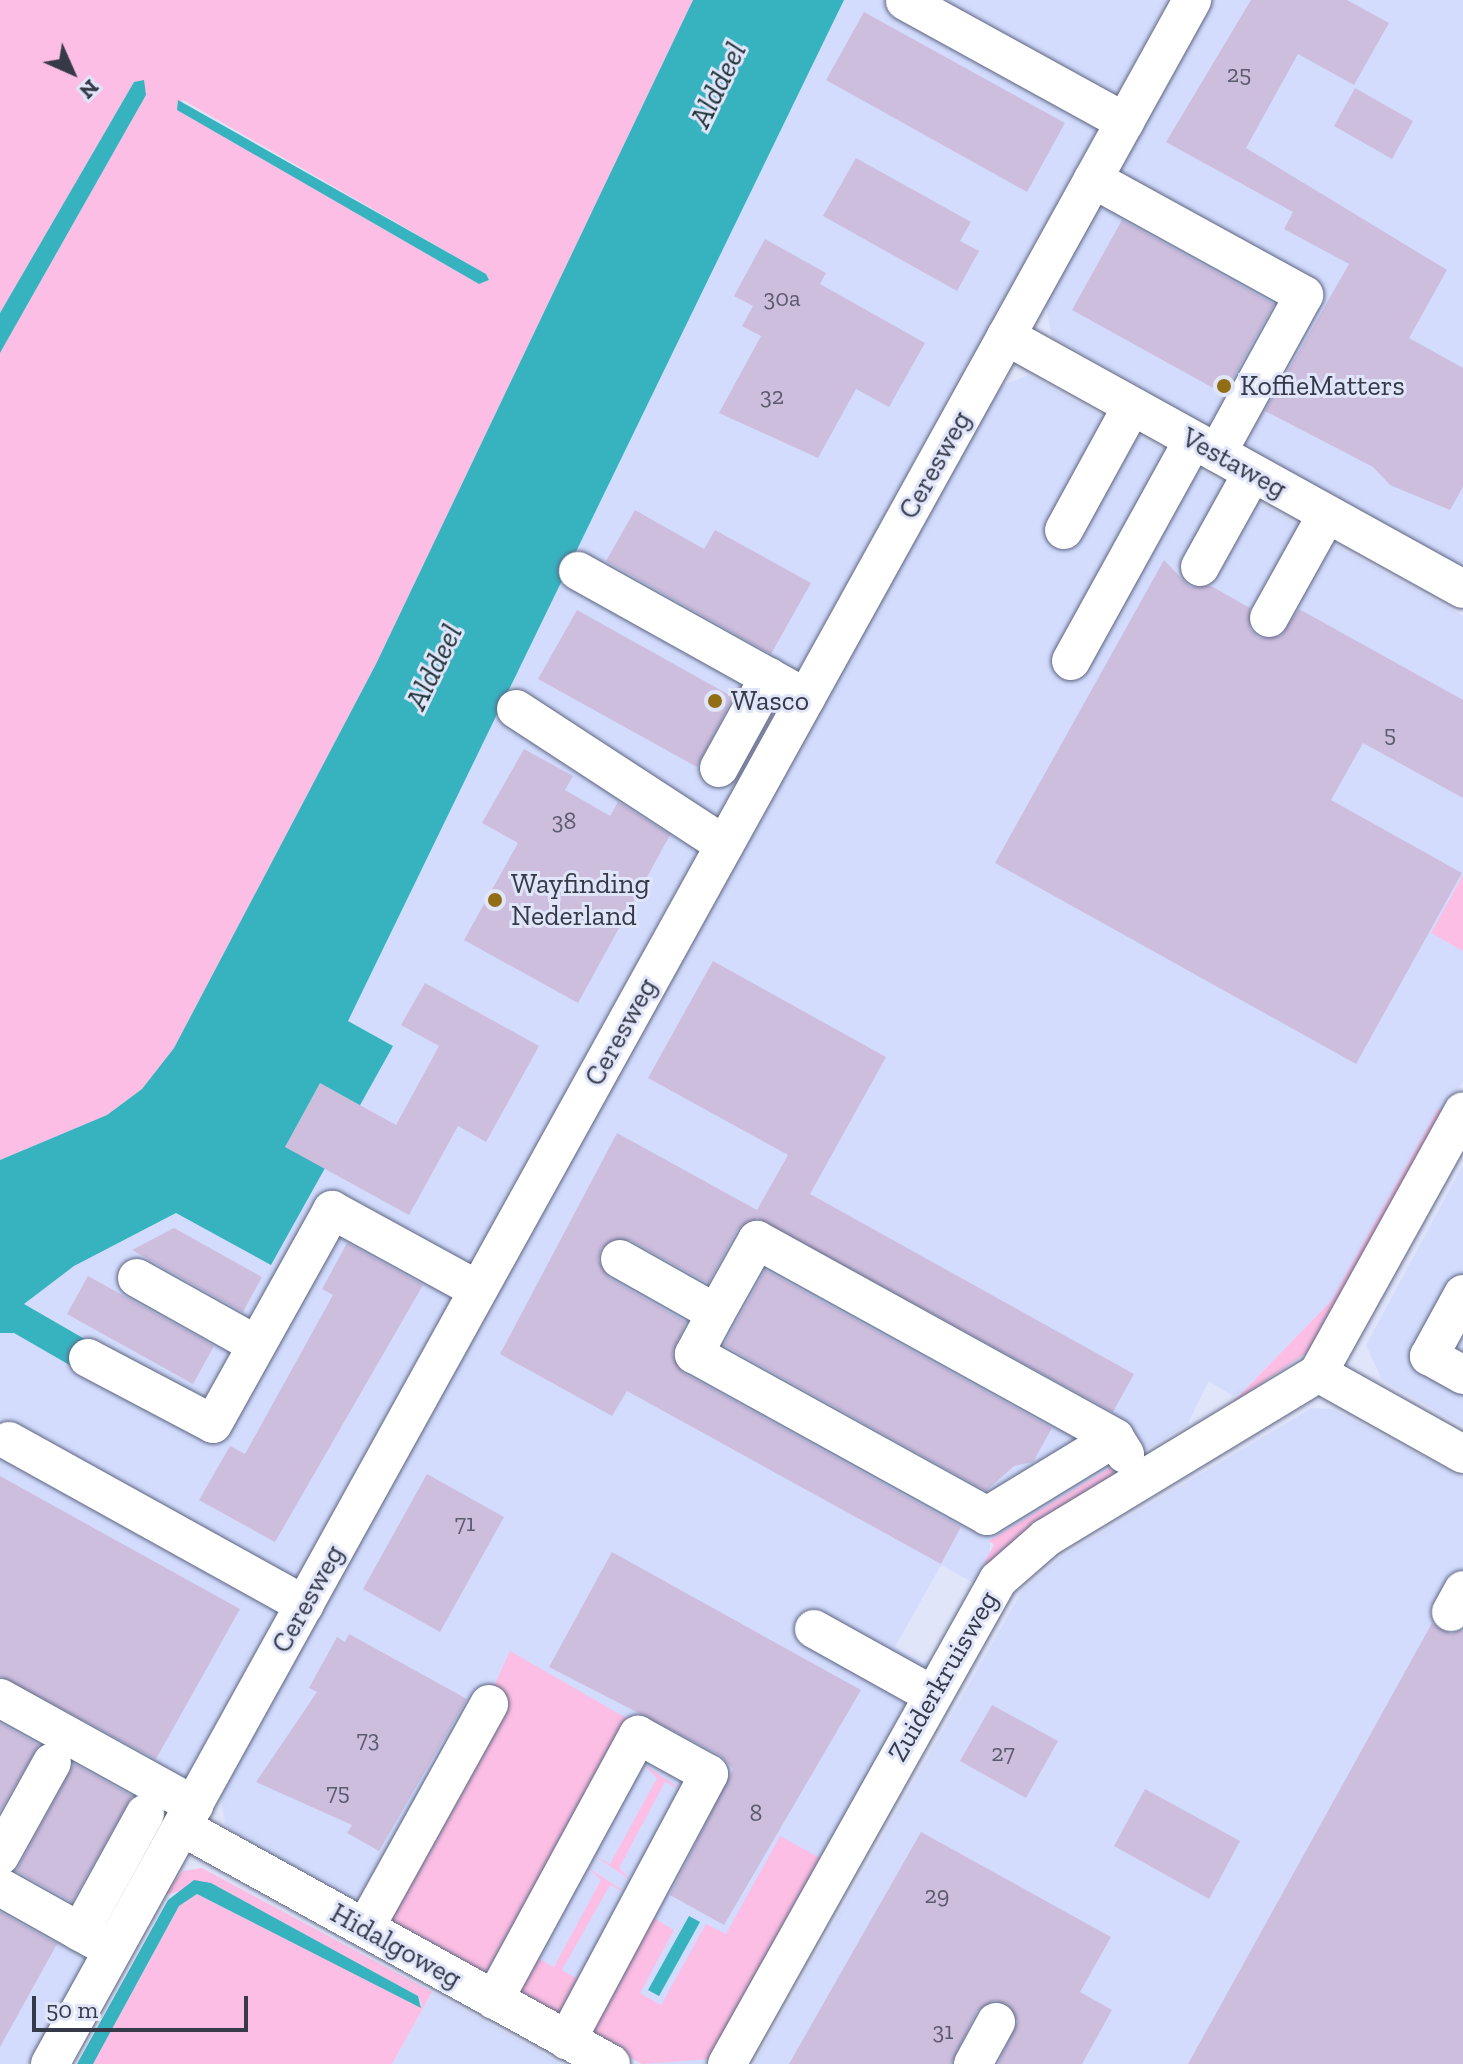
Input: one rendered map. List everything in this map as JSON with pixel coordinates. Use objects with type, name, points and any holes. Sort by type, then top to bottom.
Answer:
[{"type":"street","name":"Ceresweg","points":[[50,2064],[1192,0]]},
{"type":"street","points":[[905,1],[1125,122]]},
{"type":"street","points":[[1071,661],[1304,295],[1093,179]]},
{"type":"street","name":"Vestaweg","points":[[1006,336],[1463,589]]},
{"type":"street","points":[[1064,530],[1132,406]]},
{"type":"street","points":[[1200,567],[1252,473]]},
{"type":"street","points":[[1269,618],[1327,514]]},
{"type":"street","points":[[578,571],[806,698]]},
{"type":"street","points":[[719,768],[769,677]]},
{"type":"street","points":[[516,709],[725,845]]},
{"type":"street","name":"Zuiderkruisweg","points":[[727,2064],[931,1694],[998,1580],[1046,1538],[1318,1373],[1463,1111]]},
{"type":"street","points":[[88,1358],[213,1424],[332,1210],[478,1290]]},
{"type":"street","points":[[1115,1438],[987,1516],[694,1354],[757,1240],[1115,1438],[1140,1481]]},
{"type":"street","points":[[620,1259],[716,1313]]},
{"type":"street","points":[[137,1278],[257,1345]]},
{"type":"street","points":[[1463,1294],[1429,1356],[1463,1375]]},
{"type":"street","points":[[1318,1373],[1463,1454]]},
{"type":"street","points":[[9,1441],[305,1605]]},
{"type":"street","points":[[814,1629],[931,1694]]},
{"type":"street","name":"Hidalgoweg","points":[[0,1698],[365,1928],[611,2064]]},
{"type":"street","points":[[365,1928],[489,1704]]},
{"type":"street","points":[[494,2000],[638,1735],[709,1774],[567,2040]]},
{"type":"street","points":[[0,1856],[52,1762]]},
{"type":"street","points":[[80,1932],[145,1814]]},
{"type":"street","points":[[0,1887],[113,1950]]},
{"type":"street","points":[[973,2064],[996,2022]]},
{"type":"shaded area","points":[[0,0],[693,0],[376,664],[174,1048],[142,1089],[107,1115],[0,1160],[0,353],[146,95],[134,82],[0,313]],"holes":[[[183,100],[486,274],[489,280],[479,284],[178,110]]]},
{"type":"shaded area","points":[[844,0],[1169,0],[90,1951],[95,1955],[35,2064],[0,2064],[0,1333],[14,1333],[80,1370],[24,1304],[74,1266],[176,1213],[271,1264],[393,1046],[348,1021]]},
{"type":"shaded area","points":[[1209,0],[1463,0],[1463,571],[1052,337],[1045,301]]},
{"type":"shaded area","points":[[1028,375],[1463,616],[1463,1081],[1445,1113],[1438,1109],[1331,1301],[1242,1392],[1233,1396],[1209,1381],[1187,1425],[990,1542],[990,1566],[976,1584],[941,1565],[895,1647],[922,1662],[933,1659],[704,2064],[642,2064],[243,1843],[225,1824],[220,1793],[997,388]]},
{"type":"shaded area","points":[[1463,875],[1463,951],[1431,933]]},
{"type":"shaded area","points":[[1438,1109],[1445,1113],[1309,1351],[1231,1404],[1331,1301]]},
{"type":"shaded area","points":[[1463,1165],[1463,1426],[1382,1380],[1366,1345]]},
{"type":"shaded area","points":[[1312,1408],[1332,1409],[1463,1478],[1463,2064],[754,2064],[1022,1591],[1064,1555]]},
{"type":"shaded area","points":[[1115,1465],[1112,1480],[990,1566],[984,1563],[994,1545],[989,1541]]},
{"type":"shaded area","points":[[510,1651],[628,1719],[485,1975],[387,1923]]},
{"type":"shaded area","points":[[643,1764],[684,1791],[665,1782],[619,1868],[632,1881],[592,1854],[610,1864],[657,1778]]},
{"type":"shaded area","points":[[780,1836],[822,1859],[710,2059],[642,2064],[594,2038],[593,2027],[652,1917],[674,1930],[640,1993],[661,2005],[706,1924],[726,1934]]},
{"type":"shaded area","points":[[587,1867],[628,1894],[610,1885],[562,1970],[581,1981],[557,2016],[519,1994],[536,1957],[554,1967],[601,1880]]},
{"type":"shaded area","points":[[202,1868],[432,1992],[392,2064],[93,2064],[179,1906],[197,1894],[422,2007],[418,1996],[211,1883],[162,1896],[183,1871]]},
{"type":"shaded area","points":[[432,1992],[561,2064],[392,2064]]},
{"type":"water","name":"Alddeel","points":[[693,0],[844,0],[348,1021],[393,1046],[271,1265],[176,1213],[74,1266],[24,1304],[95,1345],[80,1371],[14,1333],[0,1333],[0,1160],[107,1115],[142,1089],[174,1048],[376,664]]},
{"type":"water","points":[[144,80],[146,95],[0,353],[0,313],[134,82]]},
{"type":"water","points":[[178,100],[486,274],[489,280],[479,284],[177,110]]},
{"type":"water","points":[[194,1880],[211,1883],[418,1996],[421,2008],[197,1894],[179,1906],[93,2064],[77,2064],[168,1900]]},
{"type":"water","points":[[689,1916],[700,1922],[659,1996],[648,1990]]},
{"type":"building","points":[[1251,0],[1347,0],[1389,23],[1354,85],[1298,54],[1246,148],[1447,270],[1409,338],[1463,368],[1463,487],[1450,510],[1390,485],[1373,467],[1265,411],[1349,264],[1284,229],[1293,212],[1166,142]]},
{"type":"building","points":[[864,12],[1065,123],[1027,192],[826,80]]},
{"type":"building","points":[[1355,88],[1413,121],[1392,159],[1334,126]]},
{"type":"building","points":[[856,158],[971,222],[960,241],[979,251],[957,291],[823,216]]},
{"type":"building","points":[[1122,220],[1274,304],[1224,394],[1072,310]]},
{"type":"building","points":[[765,239],[826,273],[820,284],[925,343],[889,407],[856,389],[818,458],[719,413],[761,336],[742,326],[753,306],[734,296]]},
{"type":"building","points":[[635,510],[704,549],[715,530],[811,583],[771,654],[606,561]]},
{"type":"building","points":[[1164,560],[1190,587],[1211,586],[1250,608],[1250,629],[1259,638],[1281,636],[1299,609],[1463,700],[1463,798],[1363,743],[1331,800],[1462,873],[1356,1064],[995,863]]},
{"type":"building","points":[[577,610],[733,697],[697,767],[538,679]]},
{"type":"building","points":[[524,749],[573,776],[565,790],[610,816],[618,802],[670,835],[578,1003],[464,940],[518,843],[482,823]]},
{"type":"building","points":[[713,961],[886,1057],[810,1194],[1134,1374],[1113,1412],[757,1218],[738,1229],[708,1283],[630,1240],[601,1248],[598,1260],[609,1278],[686,1322],[672,1354],[683,1373],[961,1527],[941,1564],[627,1391],[612,1416],[500,1354],[617,1133],[757,1210],[788,1155],[648,1078]]},
{"type":"building","points":[[425,983],[539,1046],[486,1142],[458,1126],[409,1215],[285,1147],[320,1083],[396,1125],[439,1046],[401,1025]]},
{"type":"building","points":[[174,1228],[262,1277],[243,1312],[132,1250]]},
{"type":"building","points":[[347,1243],[423,1285],[275,1542],[199,1500],[230,1446],[245,1454],[333,1295],[322,1289]]},
{"type":"building","points":[[765,1270],[1052,1428],[1033,1462],[1014,1466],[986,1491],[724,1345]]},
{"type":"building","points":[[88,1276],[214,1346],[193,1384],[67,1314]]},
{"type":"building","points":[[427,1474],[504,1517],[440,1632],[363,1589]]},
{"type":"building","points":[[0,1476],[240,1609],[156,1759],[0,1676]]},
{"type":"building","points":[[612,1552],[861,1690],[724,1925],[670,1895],[733,1769],[720,1755],[549,1667]]},
{"type":"building","points":[[1432,1623],[1451,1634],[1463,1630],[1463,2064],[1188,2064]]},
{"type":"building","points":[[349,1634],[467,1699],[379,1851],[347,1833],[352,1825],[256,1782],[317,1692],[309,1688],[337,1637],[345,1642]]},
{"type":"building","points":[[992,1705],[1058,1741],[1026,1798],[960,1761]]},
{"type":"building","points":[[0,1723],[39,1745],[0,1811]]},
{"type":"building","points":[[74,1764],[132,1796],[72,1902],[16,1871]]},
{"type":"building","points":[[1145,1789],[1240,1841],[1209,1899],[1114,1846]]},
{"type":"building","points":[[921,1832],[1111,1937],[1080,1992],[1112,2010],[1082,2064],[998,2064],[1018,2021],[996,2000],[977,2011],[951,2064],[789,2064]]},
{"type":"building","points":[[0,1912],[57,1944],[0,2047]]},
{"type":"place","name":"KoffieMatters","points":[[1224,386]]},
{"type":"place","name":"Wasco","points":[[715,701]]},
{"type":"place","name":"Wayfinding Nederland","points":[[495,900]]}]
